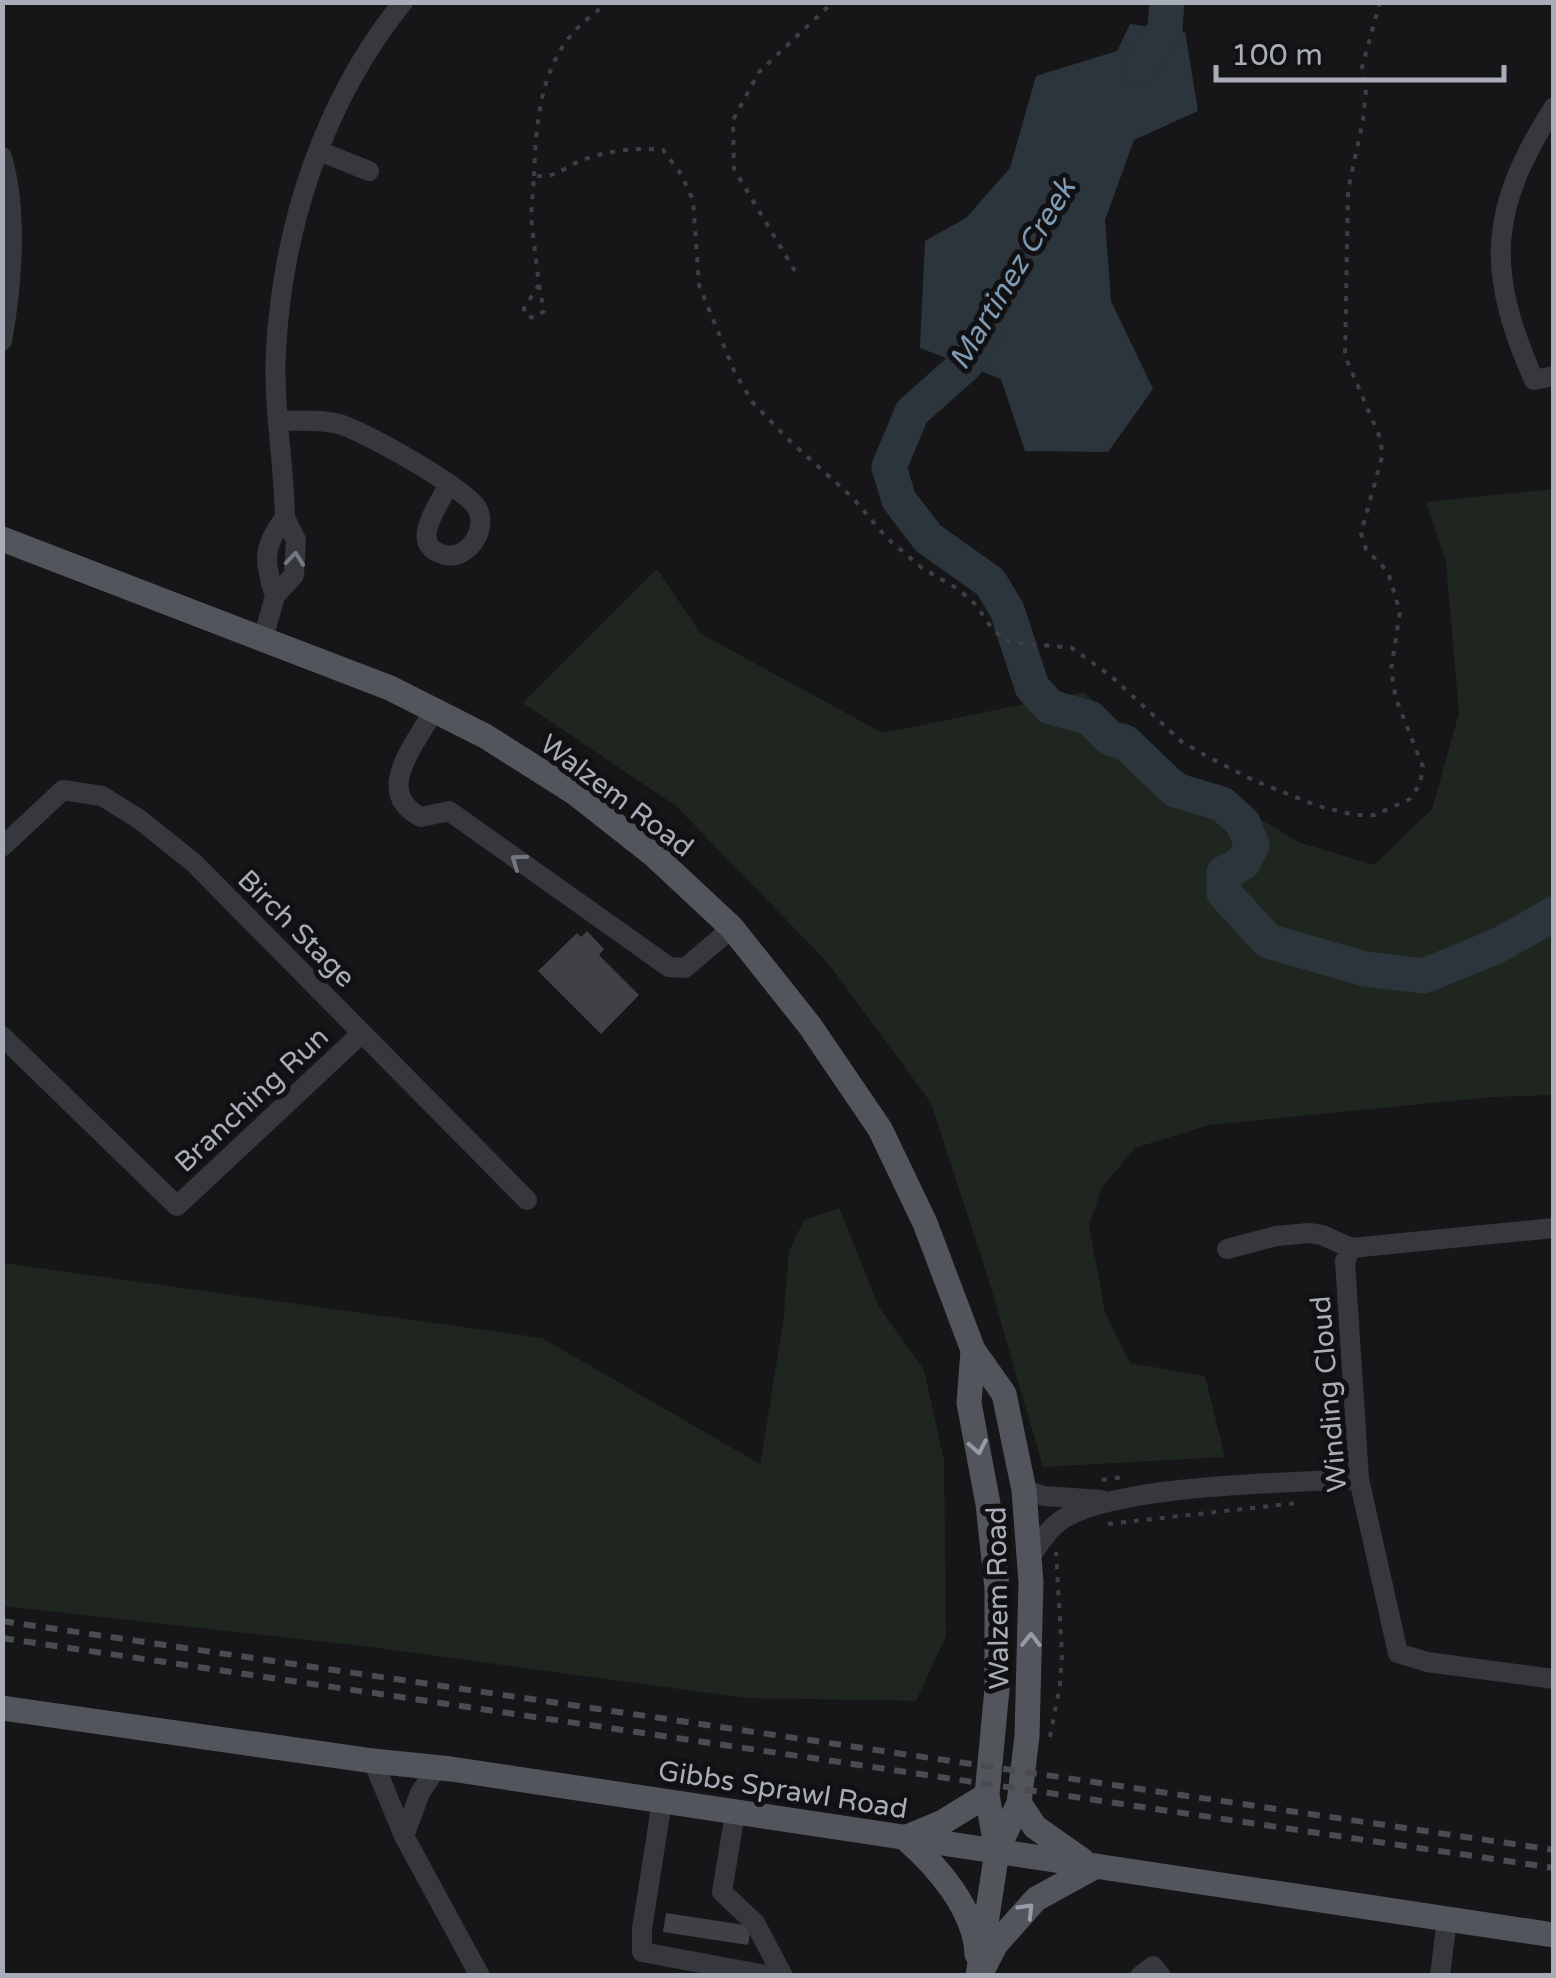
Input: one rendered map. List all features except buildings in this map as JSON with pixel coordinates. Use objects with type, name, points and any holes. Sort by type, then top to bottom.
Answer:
[{"type":"main road","name":"Walzem Road","points":[[2,539],[390,688],[485,736],[575,793],[655,856],[732,928],[810,1026],[880,1129],[925,1223],[973,1350],[1004,1394],[1024,1490],[1030,1557],[1030,1694],[1019,1804],[997,1851],[978,1976]]},
{"type":"main road","name":"Walzem Road","points":[[973,1350],[969,1402],[988,1504],[998,1632],[996,1703],[986,1795],[997,1851]]},
{"type":"main road","name":"Gibbs Sprawl Road","points":[[2,1708],[437,1767],[1554,1934]]},
{"type":"main road","points":[[978,1976],[976,1938],[956,1896],[926,1856],[905,1838],[942,1822],[986,1795]]},
{"type":"main road","points":[[1019,1804],[1043,1833],[1072,1855],[1096,1866]]},
{"type":"main road","points":[[978,1976],[996,1944],[1036,1898],[1096,1866]]},
{"type":"street","points":[[262,638],[275,596],[266,570],[270,537],[285,518],[276,352],[290,238],[333,112],[361,61],[403,2]]},
{"type":"street","points":[[1544,378],[1512,330],[1505,301],[1501,235],[1521,163],[1554,106]]},
{"type":"street","points":[[319,151],[369,172]]},
{"type":"street","points":[[2,158],[11,292],[2,341]]},
{"type":"street","points":[[278,421],[335,423],[370,435],[448,486]]},
{"type":"street","points":[[434,710],[398,776],[398,795],[406,810],[422,817],[448,810],[669,967],[685,968],[732,928]]},
{"type":"street","name":"Birch Stage","points":[[2,847],[64,790],[102,796],[139,819],[194,863],[528,1200]]},
{"type":"street","name":"Branching Run","points":[[7,1048],[177,1206],[362,1033]]},
{"type":"street","points":[[1227,1250],[1276,1236],[1309,1233],[1351,1248],[1554,1228]]},
{"type":"street","name":"Winding Cloud","points":[[1351,1248],[1344,1261],[1359,1479],[1398,1653],[1427,1662],[1554,1679]]},
{"type":"street","points":[[1024,1490],[1044,1496],[1114,1500],[1190,1490],[1359,1479]]},
{"type":"street","points":[[1030,1557],[1058,1522],[1114,1500]]},
{"type":"street","points":[[373,1761],[404,1836],[480,1976]]},
{"type":"street","points":[[404,1836],[420,1793],[437,1767]]},
{"type":"street","points":[[662,1801],[642,1929],[642,1952],[771,1976]]},
{"type":"street","points":[[735,1813],[722,1892],[755,1923],[783,1976]]},
{"type":"street","points":[[1440,1976],[1447,1920]]},
{"type":"street","points":[[1140,1976],[1153,1966],[1160,1976]]},
{"type":"path","points":[[538,285],[524,308],[526,316],[534,318],[544,311],[531,217],[536,137],[546,80],[572,34],[608,2]]},
{"type":"path","points":[[795,271],[734,169],[733,120],[760,72],[833,2]]},
{"type":"path","points":[[534,176],[554,177],[576,163],[636,147],[663,150],[681,174],[693,200],[699,284],[734,373],[754,403],[852,498],[886,538],[922,568],[967,597],[993,630],[1010,642],[1072,648],[1111,676],[1182,742],[1255,781],[1318,806],[1355,815],[1376,815],[1410,799],[1420,784],[1424,766],[1396,699],[1391,670],[1400,612],[1388,572],[1366,549],[1361,533],[1382,457],[1381,440],[1346,356],[1348,191],[1363,120],[1366,90],[1362,67],[1380,2]]},
{"type":"path","points":[[1103,1524],[1297,1503]]},
{"type":"path","points":[[1048,1748],[1062,1656],[1056,1542]]},
{"type":"shaded area","points":[[1553,489],[1553,1095],[1494,1097],[1209,1125],[1135,1148],[1102,1187],[1089,1225],[1105,1312],[1130,1363],[1205,1376],[1225,1457],[1043,1467],[989,1281],[931,1103],[828,963],[676,806],[523,703],[657,569],[701,634],[883,733],[1084,692],[1148,751],[1298,842],[1374,865],[1432,809],[1459,713],[1446,562],[1426,502]]},
{"type":"shaded area","points":[[839,1208],[879,1307],[924,1370],[944,1460],[946,1636],[916,1701],[746,1698],[371,1647],[3,1606],[3,1263],[542,1338],[760,1464],[783,1325],[789,1251],[804,1220]]},
{"type":"water","points":[[1130,24],[1185,32],[1198,111],[1134,140],[1105,220],[1111,301],[1153,389],[1108,452],[1025,451],[1001,379],[920,348],[925,241],[966,218],[1010,168],[1036,76],[1117,51]]},
{"type":"waterway","name":"Martinez Creek","points":[[1138,69],[1165,29],[1167,2]]},
{"type":"waterway","name":"Martinez Creek","points":[[988,325],[965,365],[912,412],[889,467],[899,500],[928,538],[990,582],[1007,610],[1032,687],[1050,707],[1090,718],[1110,738],[1125,742],[1175,790],[1222,804],[1243,823],[1252,845],[1243,863],[1224,873],[1224,893],[1268,941],[1365,969],[1424,976],[1497,946],[1554,914]]},
{"type":"railway","points":[[2,1621],[1554,1850]]},
{"type":"railway","points":[[2,1638],[1554,1868]]}]
